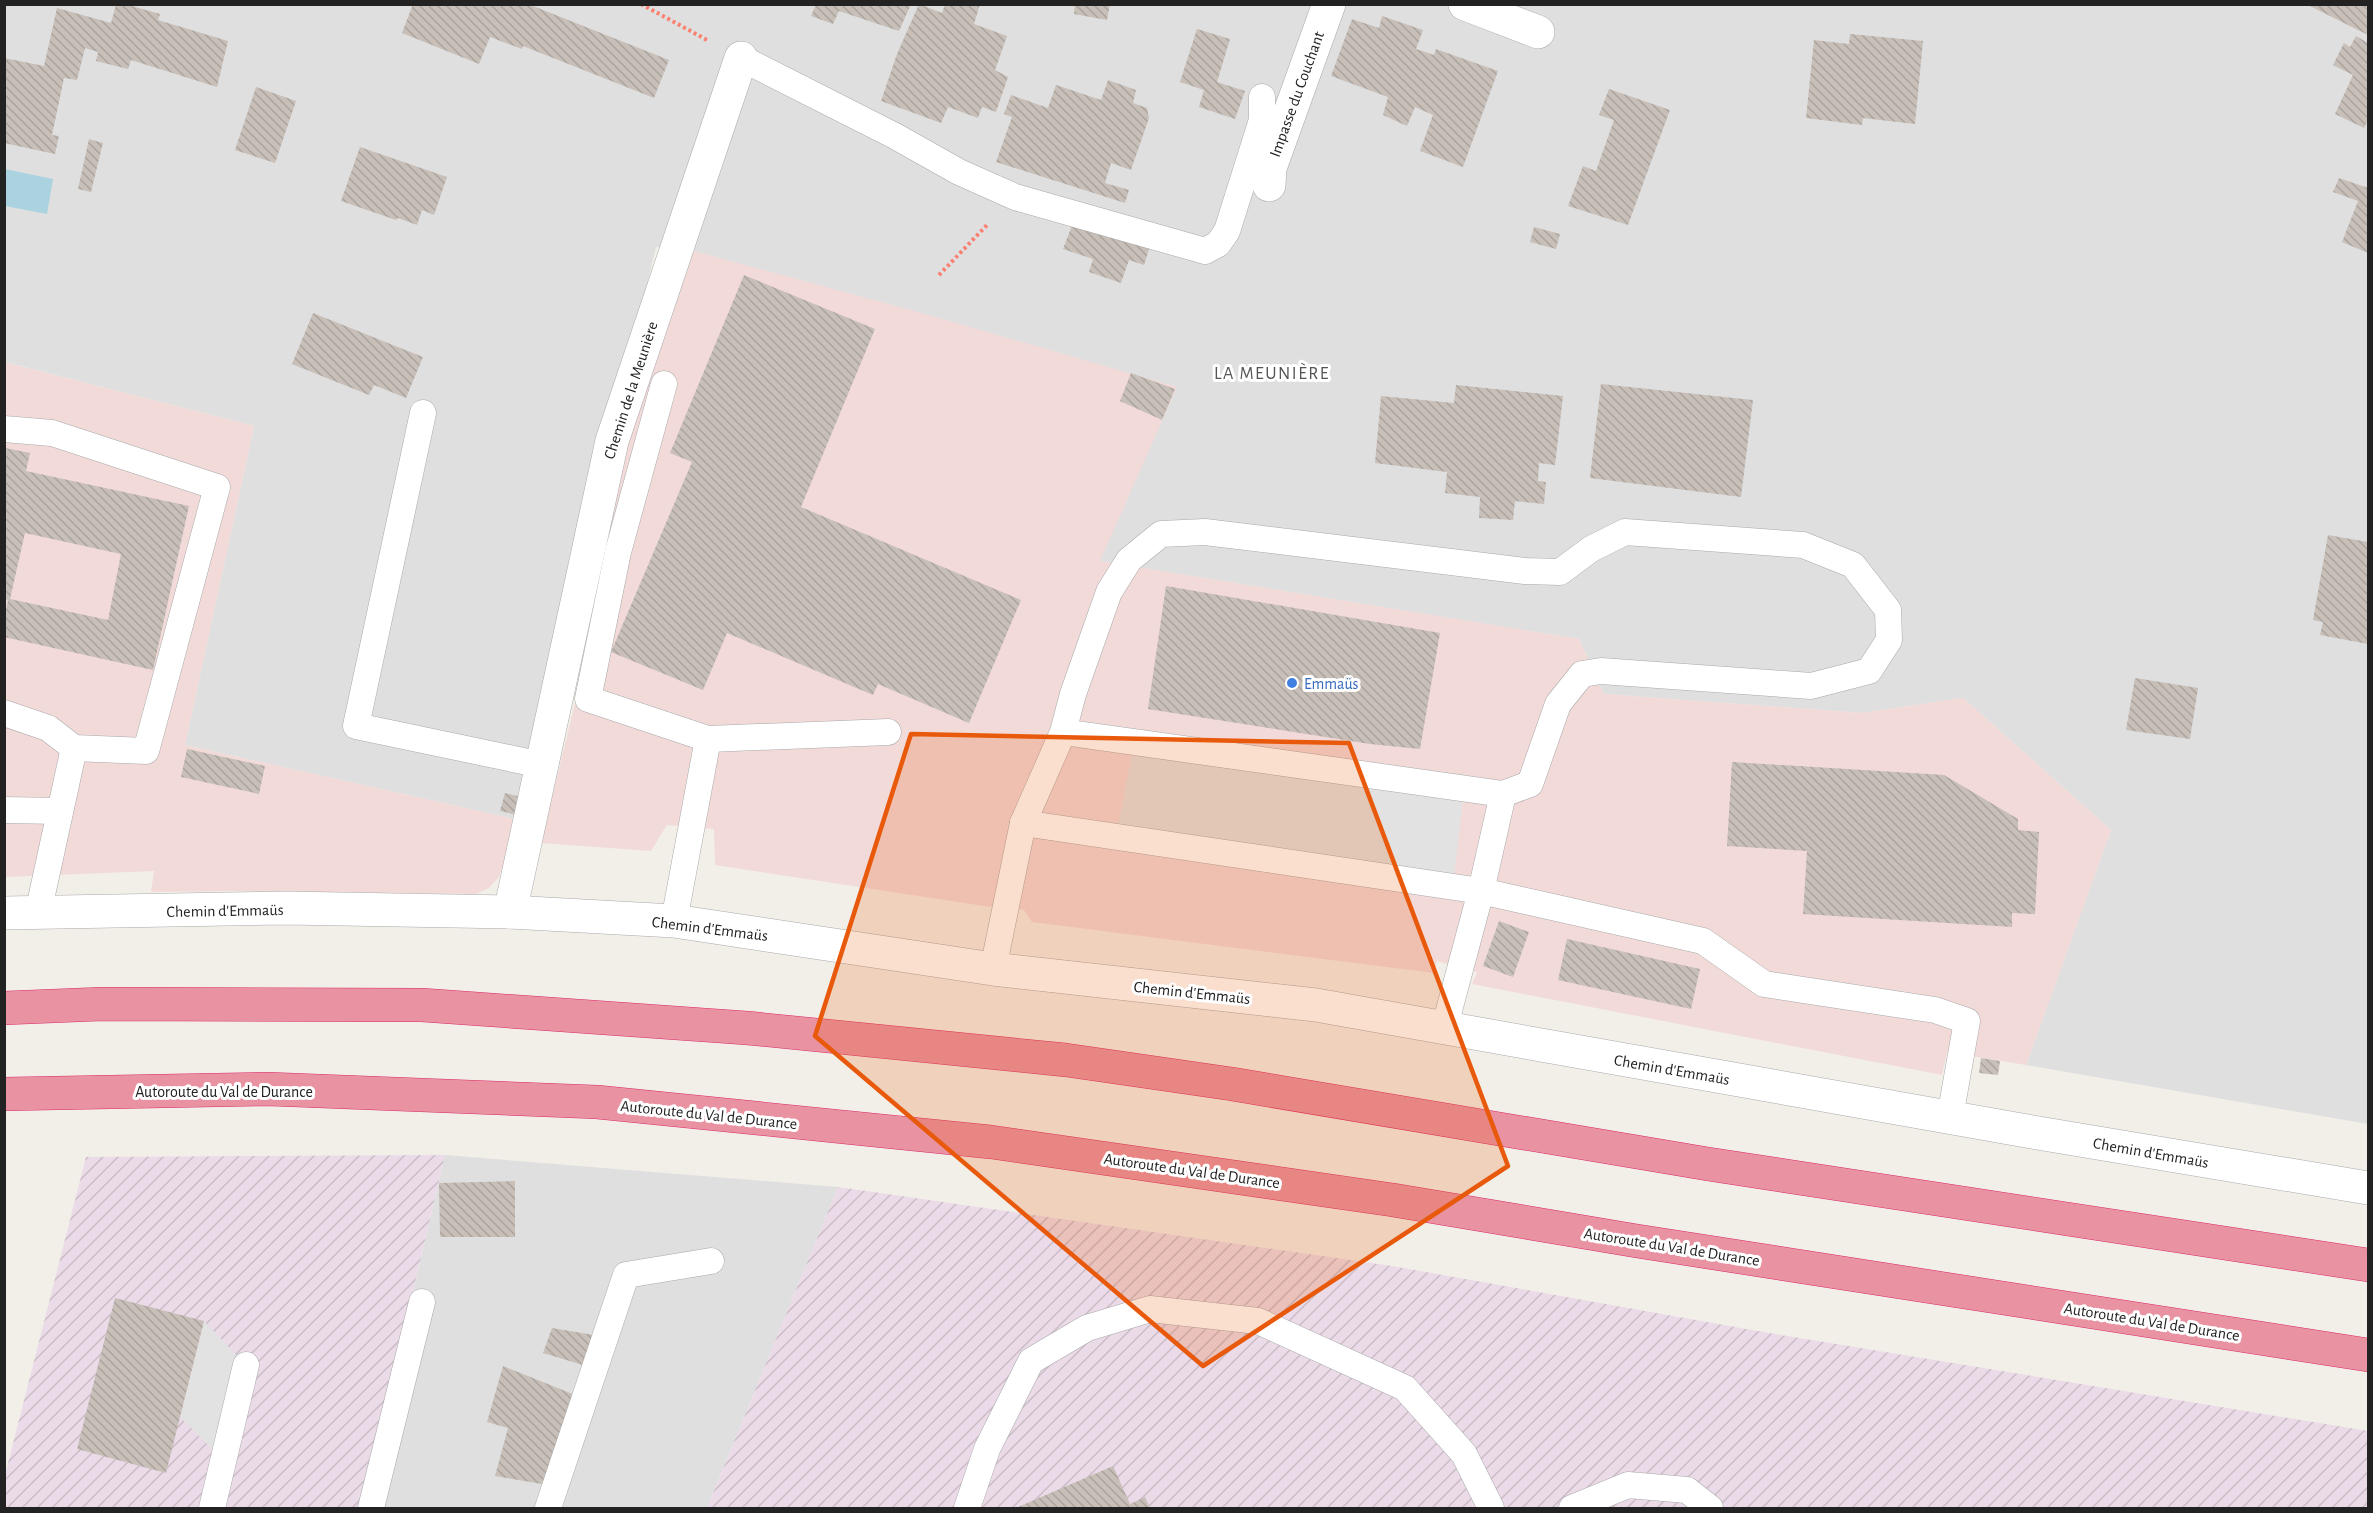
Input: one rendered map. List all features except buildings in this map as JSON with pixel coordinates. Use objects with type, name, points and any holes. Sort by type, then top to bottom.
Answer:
[{"type":"highway","points":[[4,1008],[102,1004],[422,1005],[747,1028],[1055,1059],[1232,1084],[1708,1164],[2368,1265]]},
{"type":"highway","name":"Autoroute du Val de Durance","points":[[4,1094],[268,1089],[597,1102],[991,1142],[1393,1200],[1637,1241],[2368,1355]]},
{"type":"street","name":"Impasse du Couchant","points":[[1269,185],[1270,168],[1329,4]]},
{"type":"street","points":[[1465,4],[1538,32]]},
{"type":"street","name":"Chemin de la Meunière","points":[[510,912],[612,441],[741,58]]},
{"type":"street","name":"Chemin d'Emmaüs","points":[[4,913],[286,908],[510,912],[674,921],[993,969],[1316,1005],[2368,1188]]},
{"type":"lane","points":[[741,58],[895,136],[959,172],[1015,197],[1205,251],[1218,244],[1227,231],[1262,120],[1262,97]]},
{"type":"lane","points":[[664,384],[618,552],[588,699],[708,739],[888,732]]},
{"type":"lane","points":[[423,413],[356,726],[542,765]]},
{"type":"lane","points":[[4,429],[52,433],[217,487],[146,751],[74,748],[48,728],[4,713]]},
{"type":"lane","points":[[993,969],[1023,823],[1063,732],[1073,694],[1109,591],[1129,560],[1161,534],[1205,532],[1560,573],[1591,549],[1625,532],[1803,545],[1853,565],[1888,610],[1889,640],[1869,671],[1811,686],[1601,671],[1582,674],[1558,704],[1530,784],[1503,794],[1063,732]]},
{"type":"lane","points":[[674,921],[708,739]]},
{"type":"lane","points":[[38,912],[74,748]]},
{"type":"lane","points":[[1444,1029],[1481,891],[1503,794]]},
{"type":"lane","points":[[4,810],[60,811]]},
{"type":"lane","points":[[1023,823],[1481,891],[1702,941],[1764,984],[1935,1010],[1967,1021],[1950,1117]]},
{"type":"lane","points":[[548,1509],[626,1275],[711,1261]]},
{"type":"lane","points":[[371,1509],[422,1302]]},
{"type":"lane","points":[[967,1509],[987,1449],[1031,1361],[1088,1328],[1150,1309],[1258,1321],[1405,1388],[1464,1454],[1491,1509]]},
{"type":"lane","points":[[212,1509],[246,1365]]},
{"type":"lane","points":[[1572,1509],[1628,1485],[1687,1490],[1710,1509]]},
{"type":"path","points":[[641,4],[741,58]]},
{"type":"path","points":[[939,275],[1015,197]]},
{"type":"highlighted area","points":[[911,734],[1349,743],[1508,1166],[1203,1366],[815,1036]]},
{"type":"shaded area","points":[[4,5],[2368,5],[2368,1124],[2026,1065],[2111,830],[1963,698],[1862,713],[1604,694],[1579,639],[1099,561],[1176,387],[690,250],[656,247],[519,820],[185,745],[254,426],[5,362]]},
{"type":"shaded area","points":[[690,250],[925,314],[1177,387],[1100,561],[1579,639],[1604,694],[1862,713],[1963,698],[2111,830],[2026,1065],[1947,1052],[1942,1075],[1472,984],[1477,972],[1437,961],[1434,973],[1032,922],[1024,910],[715,865],[714,829],[667,825],[651,851],[541,843],[601,596],[608,510],[659,329]]},
{"type":"shaded area","points":[[4,362],[254,426],[185,745],[519,820],[499,877],[489,888],[476,894],[151,892],[154,871],[5,877]]},
{"type":"shaded area","points":[[1134,743],[1464,790],[1453,886],[1116,836]]},
{"type":"shaded area","points":[[445,1155],[838,1187],[707,1508],[362,1508]]},
{"type":"shaded area","points":[[445,1155],[362,1508],[5,1508],[5,1475],[86,1157]]},
{"type":"shaded area","points":[[838,1187],[1392,1266],[1769,1333],[2368,1431],[2368,1508],[707,1508]]},
{"type":"shaded area","points":[[204,1321],[246,1365],[224,1461],[180,1417]]},
{"type":"water","points":[[5,169],[53,179],[47,214],[5,206]]},
{"type":"place","name":"Emmaüs","points":[[1292,683]]},
{"type":"district","name":"LA MEUNIÈRE","points":[[1272,373]]}]
